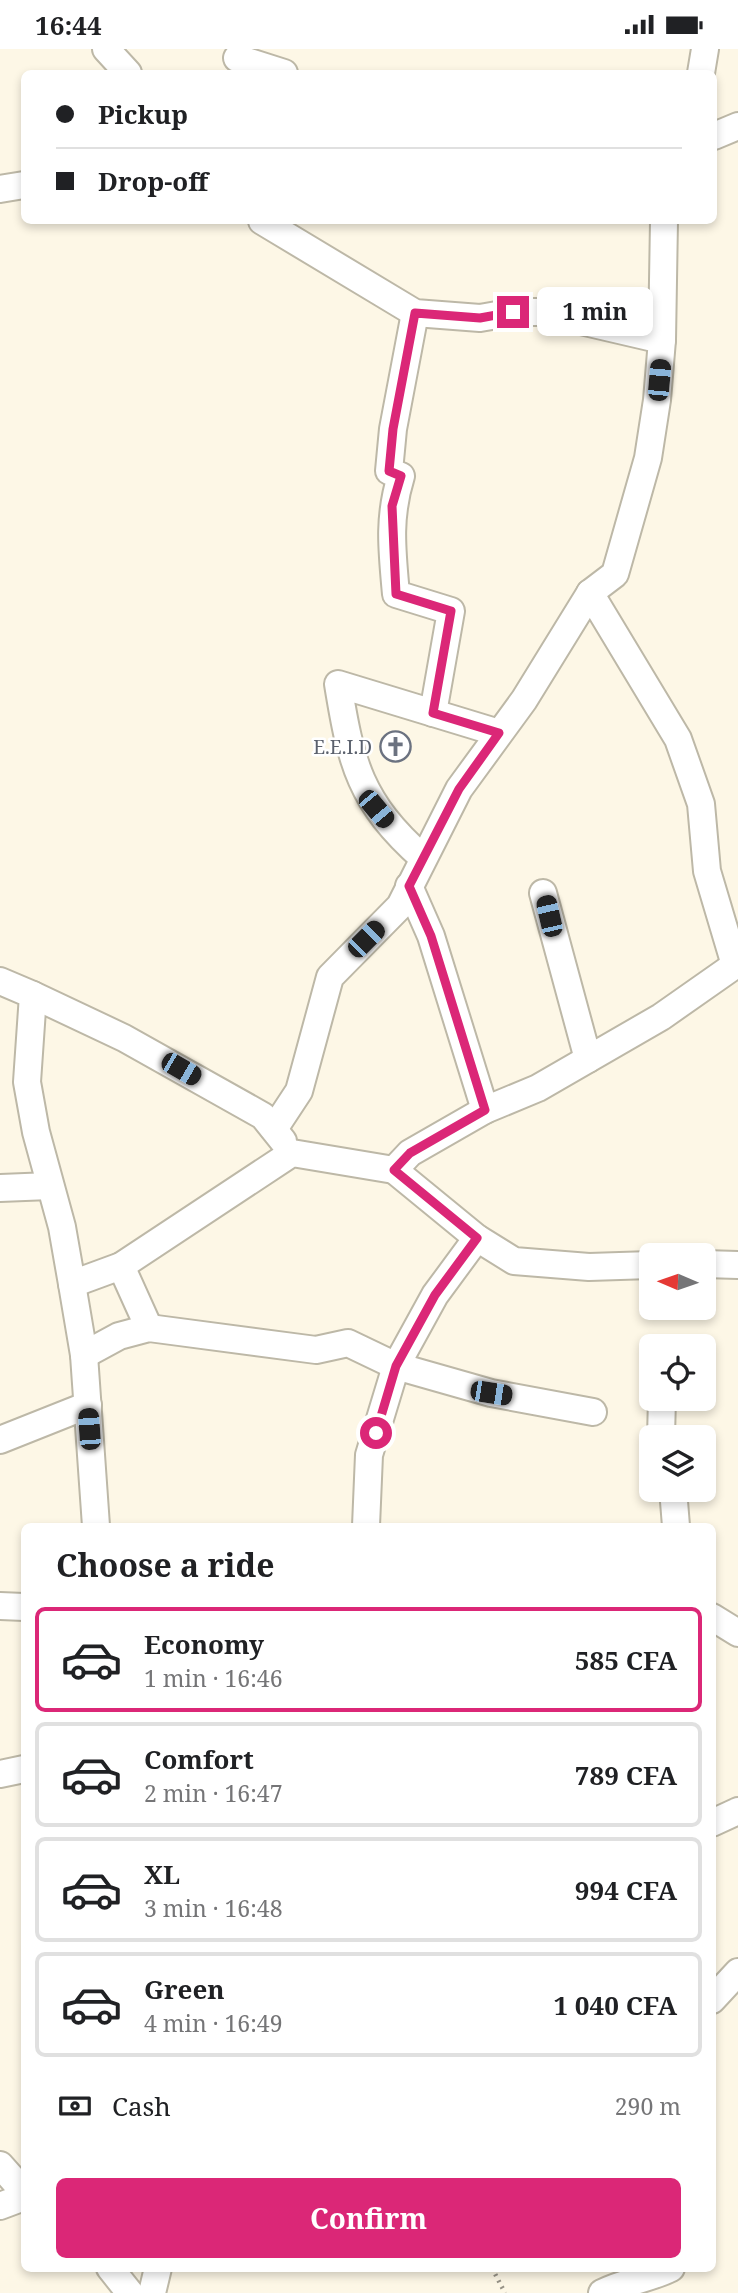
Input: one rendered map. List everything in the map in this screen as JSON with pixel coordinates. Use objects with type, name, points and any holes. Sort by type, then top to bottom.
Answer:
[{"type":"street","points":[[106,49],[125,70]]},
{"type":"street","points":[[702,70],[705,49]]},
{"type":"street","points":[[236,60],[273,70]]},
{"type":"street","points":[[717,136],[738,125]]},
{"type":"street","points":[[0,190],[21,186]]},
{"type":"street","points":[[267,224],[415,313],[480,318],[513,312],[542,312],[662,340]]},
{"type":"street","points":[[274,1129],[299,1091],[330,977],[400,906],[459,789],[524,700],[590,593],[615,574],[648,458],[662,340],[664,224]]},
{"type":"street","points":[[415,313],[393,429],[389,471],[401,476],[392,506],[391,537],[396,594],[451,611],[433,713]]},
{"type":"street","points":[[394,1170],[410,1153],[485,1110],[538,1088],[661,1017],[737,964],[707,871],[701,804],[678,739],[590,593]]},
{"type":"street","points":[[423,858],[398,836],[363,788],[346,729],[338,684],[499,733]]},
{"type":"street","points":[[409,886],[431,936],[485,1110]]},
{"type":"street","points":[[543,893],[588,1059]]},
{"type":"street","points":[[0,981],[181,1069],[263,1116],[292,1153]]},
{"type":"street","points":[[33,995],[27,1082],[62,1227],[84,1355],[96,1523]]},
{"type":"street","points":[[72,1284],[121,1266],[292,1153],[394,1170],[477,1238],[514,1261],[589,1267],[639,1265]]},
{"type":"street","points":[[0,1188],[50,1186]]},
{"type":"street","points":[[366,1523],[369,1455],[396,1366],[435,1295],[477,1238]]},
{"type":"street","points":[[716,1264],[738,1265]]},
{"type":"street","points":[[121,1266],[149,1328]]},
{"type":"street","points":[[84,1355],[120,1336],[149,1328],[316,1350],[348,1343],[396,1366],[491,1393],[593,1412]]},
{"type":"street","points":[[0,1440],[88,1405]]},
{"type":"street","points":[[674,1502],[676,1523]]},
{"type":"street","points":[[0,1606],[21,1607]]},
{"type":"street","points":[[716,1619],[738,1633]]},
{"type":"street","points":[[0,1773],[21,1770]]},
{"type":"street","points":[[716,1821],[738,1811]]},
{"type":"street","points":[[716,1996],[738,1972]]},
{"type":"street","points":[[0,2165],[21,2190]]},
{"type":"street","points":[[0,2206],[21,2196]]},
{"type":"street","points":[[113,2272],[130,2293]]},
{"type":"street","points":[[152,2293],[157,2272]]},
{"type":"street","points":[[602,2293],[626,2281],[646,2281],[663,2272]]},
{"type":"path","points":[[494,2272],[505,2293]]},
{"type":"place","name":"E.E.I.D","points":[[395,747]]},
{"type":"route","points":[[376,1433],[396,1366],[435,1295],[477,1238],[394,1170],[410,1153],[485,1110],[431,936],[409,886],[459,789],[499,733],[433,713],[451,611],[396,594],[391,537],[392,506],[401,476],[389,471],[393,429],[415,313],[480,318],[513,312]]}]
